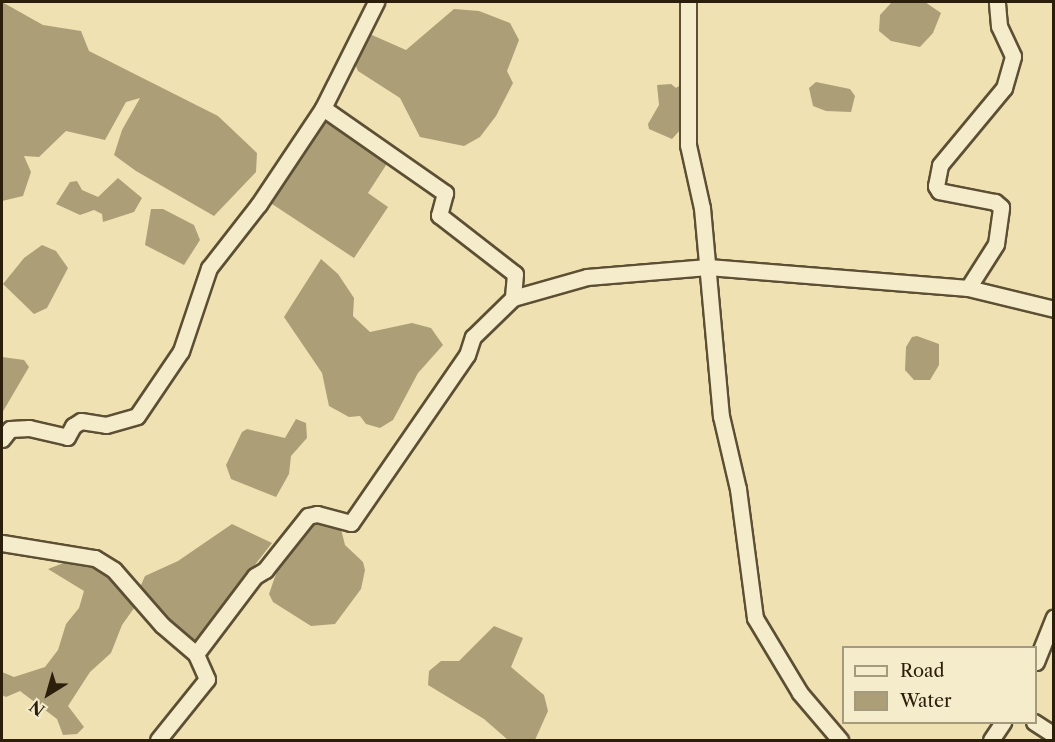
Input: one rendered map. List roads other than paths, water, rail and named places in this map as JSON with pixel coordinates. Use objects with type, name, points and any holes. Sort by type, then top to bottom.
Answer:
[{"type":"street","points":[[2,439],[10,429],[29,428],[67,436],[73,426],[81,421],[106,425],[137,416],[186,340],[190,316],[209,268],[259,204],[323,108],[376,2]]},
{"type":"street","points":[[688,2],[688,145],[702,208],[721,416],[738,489],[755,618],[800,693],[840,741]]},
{"type":"street","points":[[968,288],[996,244],[1001,207],[995,202],[939,191],[936,186],[940,165],[967,129],[1002,92],[1010,70],[1013,56],[999,26],[997,2]]},
{"type":"street","points":[[323,108],[445,193],[439,215],[515,274],[513,298]]},
{"type":"street","points":[[196,654],[255,576],[265,570],[308,516],[317,514],[351,523],[467,355],[473,337],[513,298],[587,276],[708,267],[968,288],[1053,309]]},
{"type":"street","points":[[2,543],[94,558],[114,570],[162,625],[196,654],[207,679],[159,741]]},
{"type":"street","points":[[1037,657],[1053,617]]},
{"type":"street","points":[[991,741],[1002,724]]},
{"type":"street","points":[[1036,724],[1053,735]]},
{"type":"water","points":[[2,2],[43,25],[81,31],[89,51],[218,116],[257,153],[256,172],[214,216],[136,171],[114,155],[122,130],[140,98],[126,102],[105,140],[66,131],[39,157],[24,156],[31,172],[23,196],[2,201]]},
{"type":"water","points":[[892,2],[925,2],[941,13],[933,33],[920,47],[891,41],[879,31],[880,15]]},
{"type":"water","points":[[454,9],[479,11],[510,23],[519,40],[507,71],[513,83],[496,116],[480,137],[464,146],[420,137],[400,98],[358,71],[352,57],[360,36],[372,35],[406,50]]},
{"type":"water","points":[[816,82],[850,89],[855,96],[851,112],[826,111],[813,106],[809,88]]},
{"type":"water","points":[[671,84],[676,88],[682,84],[683,127],[672,139],[649,129],[648,124],[659,105],[657,85]]},
{"type":"water","points":[[322,115],[390,159],[368,193],[388,207],[354,258],[266,200]]},
{"type":"water","points":[[118,178],[142,198],[134,212],[103,222],[102,214],[94,210],[80,215],[56,204],[70,182],[77,181],[82,190],[98,197]]},
{"type":"water","points":[[151,209],[163,209],[194,225],[200,240],[184,265],[145,245]]},
{"type":"water","points":[[42,245],[56,251],[68,268],[47,308],[34,314],[3,284],[24,258]]},
{"type":"water","points":[[321,259],[338,274],[354,298],[353,316],[370,332],[412,323],[431,328],[443,345],[418,373],[393,420],[380,428],[366,424],[360,416],[349,417],[329,406],[322,373],[284,317]]},
{"type":"water","points":[[917,336],[939,344],[939,365],[930,380],[914,380],[905,370],[906,347],[912,337]]},
{"type":"water","points":[[2,357],[24,360],[29,367],[2,413]]},
{"type":"water","points":[[296,419],[306,423],[307,438],[291,456],[289,474],[276,497],[231,479],[226,465],[242,432],[247,429],[285,438]]},
{"type":"water","points":[[315,519],[341,529],[345,545],[363,562],[365,570],[361,589],[335,624],[311,626],[273,602],[269,594],[277,571]]},
{"type":"water","points":[[232,524],[272,543],[219,611],[211,633],[191,645],[138,592],[145,576],[178,561]]},
{"type":"water","points":[[71,560],[117,578],[137,604],[122,625],[111,653],[90,672],[68,706],[84,727],[77,734],[63,735],[57,719],[20,691],[6,697],[2,695],[2,672],[14,677],[45,667],[58,650],[66,624],[79,608],[84,591],[48,569]]},
{"type":"water","points":[[494,626],[523,638],[511,667],[544,695],[548,711],[535,740],[508,740],[484,719],[428,685],[429,671],[441,661],[459,661]]}]
